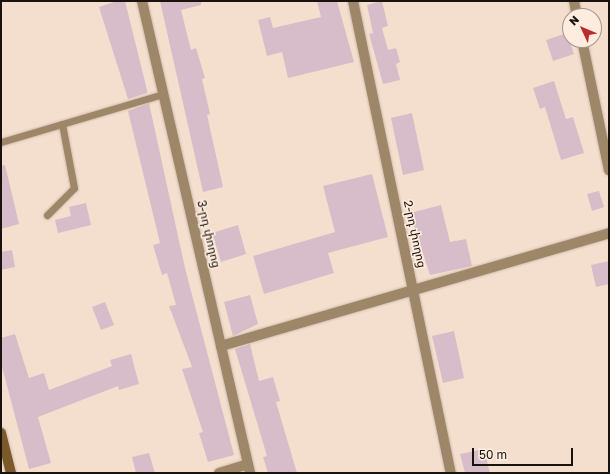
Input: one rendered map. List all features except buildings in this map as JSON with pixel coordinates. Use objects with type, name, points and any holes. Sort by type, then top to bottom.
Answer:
[{"type":"main road","points":[[1,433],[11,473]]},
{"type":"street","name":"3-րդ փողոց","points":[[142,1],[249,469]]},
{"type":"street","name":"2-րդ փողոց","points":[[353,1],[451,473]]},
{"type":"street","points":[[584,48],[609,170]]},
{"type":"street","points":[[221,346],[609,233]]},
{"type":"street","points":[[219,473],[249,469]]},
{"type":"lane","points":[[1,142],[163,94]]},
{"type":"lane","points":[[46,215],[74,188],[62,124]]}]
